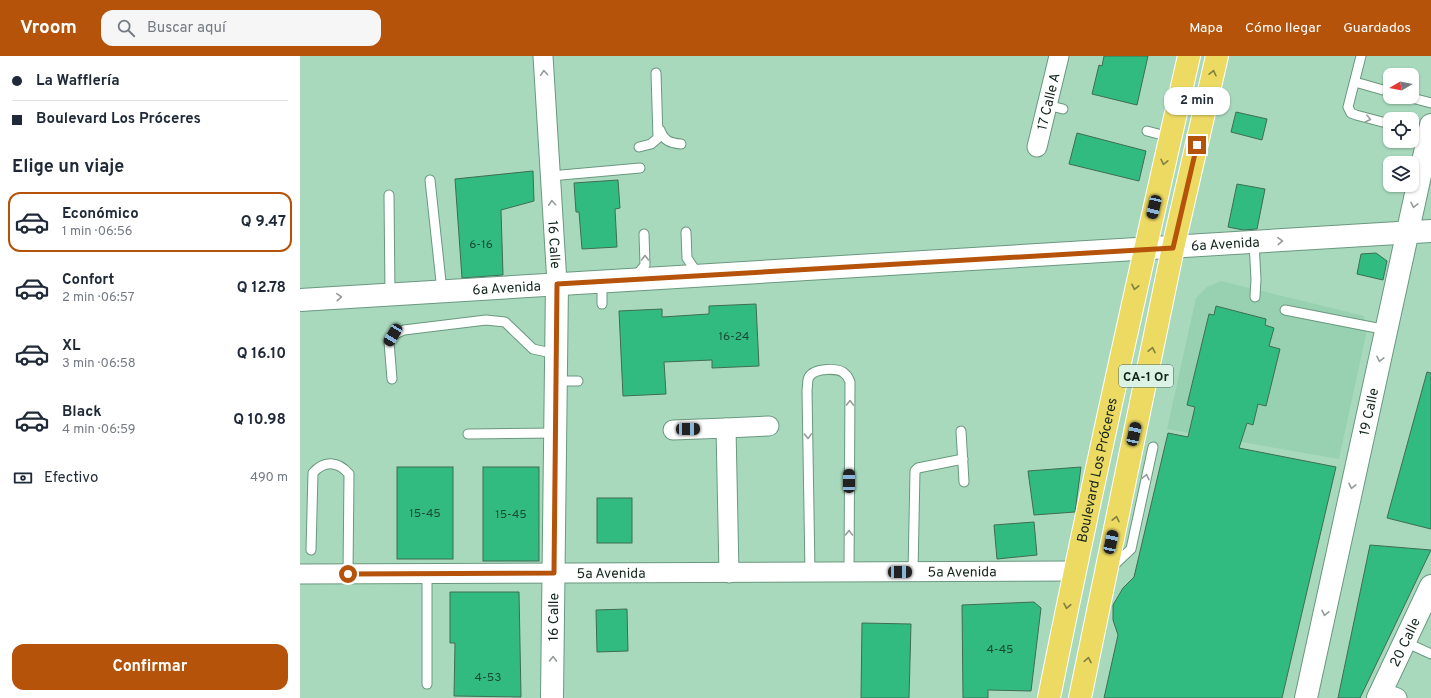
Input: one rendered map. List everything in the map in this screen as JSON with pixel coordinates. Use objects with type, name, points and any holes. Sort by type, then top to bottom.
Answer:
[{"type":"highway","name":"Boulevard Los Próceres","points":[[1049,698],[1074,572],[1144,249],[1189,56]]},
{"type":"highway","name":"CA-1 Or","points":[[1080,698],[1173,248],[1217,56]]},
{"type":"street","name":"16 Calle","points":[[543,56],[557,284],[552,698]]},
{"type":"street","name":"17 Calle A","points":[[1037,147],[1055,107],[1059,56]]},
{"type":"street","name":"19 Calle","points":[[1306,698],[1408,233],[1424,130]]},
{"type":"street","name":"6a Avenida","points":[[300,300],[633,278],[1431,232]]},
{"type":"street","points":[[673,430],[769,426]]},
{"type":"street","points":[[726,428],[729,573]]},
{"type":"street","name":"5a Avenida","points":[[300,574],[1074,572]]},
{"type":"street","name":"20 Calle","points":[[1385,696],[1404,642],[1431,586]]},
{"type":"lane","points":[[1361,56],[1348,107],[1351,113],[1383,122]]},
{"type":"lane","points":[[656,73],[660,130],[662,138],[669,143],[681,144]]},
{"type":"lane","points":[[1355,82],[1383,90]]},
{"type":"lane","points":[[1419,100],[1431,103]]},
{"type":"lane","points":[[639,147],[651,144],[658,138],[660,130]]},
{"type":"lane","points":[[1147,130],[1170,137]]},
{"type":"lane","points":[[550,176],[640,168]]},
{"type":"lane","points":[[430,180],[442,291]]},
{"type":"lane","points":[[389,195],[390,294]]},
{"type":"lane","points":[[686,232],[687,258],[698,275]]},
{"type":"lane","points":[[633,278],[646,265],[644,234]]},
{"type":"lane","points":[[1254,242],[1256,279],[1254,297]]},
{"type":"lane","points":[[602,280],[602,304]]},
{"type":"lane","points":[[1285,310],[1387,330]]},
{"type":"lane","points":[[392,379],[388,342],[393,335],[404,330],[486,320],[505,322],[533,349],[556,354]]},
{"type":"lane","points":[[810,572],[807,390],[809,377],[815,371],[840,370],[846,374],[850,382],[849,572]]},
{"type":"lane","points":[[556,381],[578,381]]},
{"type":"lane","points":[[961,431],[964,482]]},
{"type":"lane","points":[[468,434],[555,433]]},
{"type":"lane","points":[[1105,573],[1131,549],[1153,447]]},
{"type":"lane","points":[[913,572],[915,471],[918,468],[963,459]]},
{"type":"lane","points":[[312,550],[313,473],[319,466],[331,463],[342,466],[348,474],[348,574]]},
{"type":"lane","points":[[427,574],[427,684]]},
{"type":"lane","points":[[1404,642],[1431,654]]},
{"type":"shaded area","points":[[1221,281],[1364,316],[1367,330],[1339,459],[1167,429],[1196,298],[1207,287]]},
{"type":"building","points":[[1104,56],[1148,56],[1137,105],[1092,94],[1099,65],[1102,66]]},
{"type":"building","points":[[1236,112],[1267,119],[1262,140],[1231,132]]},
{"type":"building","points":[[1077,133],[1146,151],[1139,181],[1069,164]]},
{"type":"building","points":[[533,171],[534,201],[501,210],[503,275],[462,278],[455,179]]},
{"type":"building","points":[[618,180],[620,208],[615,209],[617,247],[582,249],[579,212],[576,212],[574,183]]},
{"type":"building","points":[[1237,184],[1265,189],[1257,229],[1243,230],[1228,227]]},
{"type":"building","points":[[1376,253],[1387,261],[1383,280],[1357,274],[1361,254]]},
{"type":"building","points":[[756,304],[759,366],[712,368],[712,360],[664,362],[666,394],[623,396],[619,311],[662,309],[662,317],[709,314],[709,306]]},
{"type":"building","points":[[1216,306],[1266,319],[1265,325],[1274,328],[1269,346],[1280,349],[1266,406],[1258,404],[1253,425],[1247,423],[1239,448],[1336,467],[1282,698],[1104,698],[1118,635],[1113,620],[1113,605],[1123,588],[1134,577],[1168,433],[1188,437],[1195,407],[1187,405],[1209,314],[1214,315]]},
{"type":"building","points":[[1427,372],[1431,373],[1431,529],[1387,518]]},
{"type":"building","points":[[397,467],[453,467],[453,559],[397,559]]},
{"type":"building","points":[[483,467],[539,467],[539,561],[483,561]]},
{"type":"building","points":[[1081,467],[1075,512],[1034,515],[1028,471]]},
{"type":"building","points":[[597,498],[632,498],[632,543],[597,543]]},
{"type":"building","points":[[1034,522],[1037,555],[997,559],[994,525]]},
{"type":"building","points":[[1370,545],[1431,550],[1360,698],[1338,698]]},
{"type":"building","points":[[450,592],[519,592],[521,697],[454,696],[455,643],[450,643]]},
{"type":"building","points":[[1034,602],[1041,608],[1031,691],[988,690],[988,698],[963,698],[962,605]]},
{"type":"building","points":[[627,609],[628,651],[597,652],[596,610]]},
{"type":"building","points":[[862,623],[911,624],[909,698],[861,698]]},
{"type":"route","points":[[348,574],[554,573],[557,284],[1173,248],[1197,145]]}]
